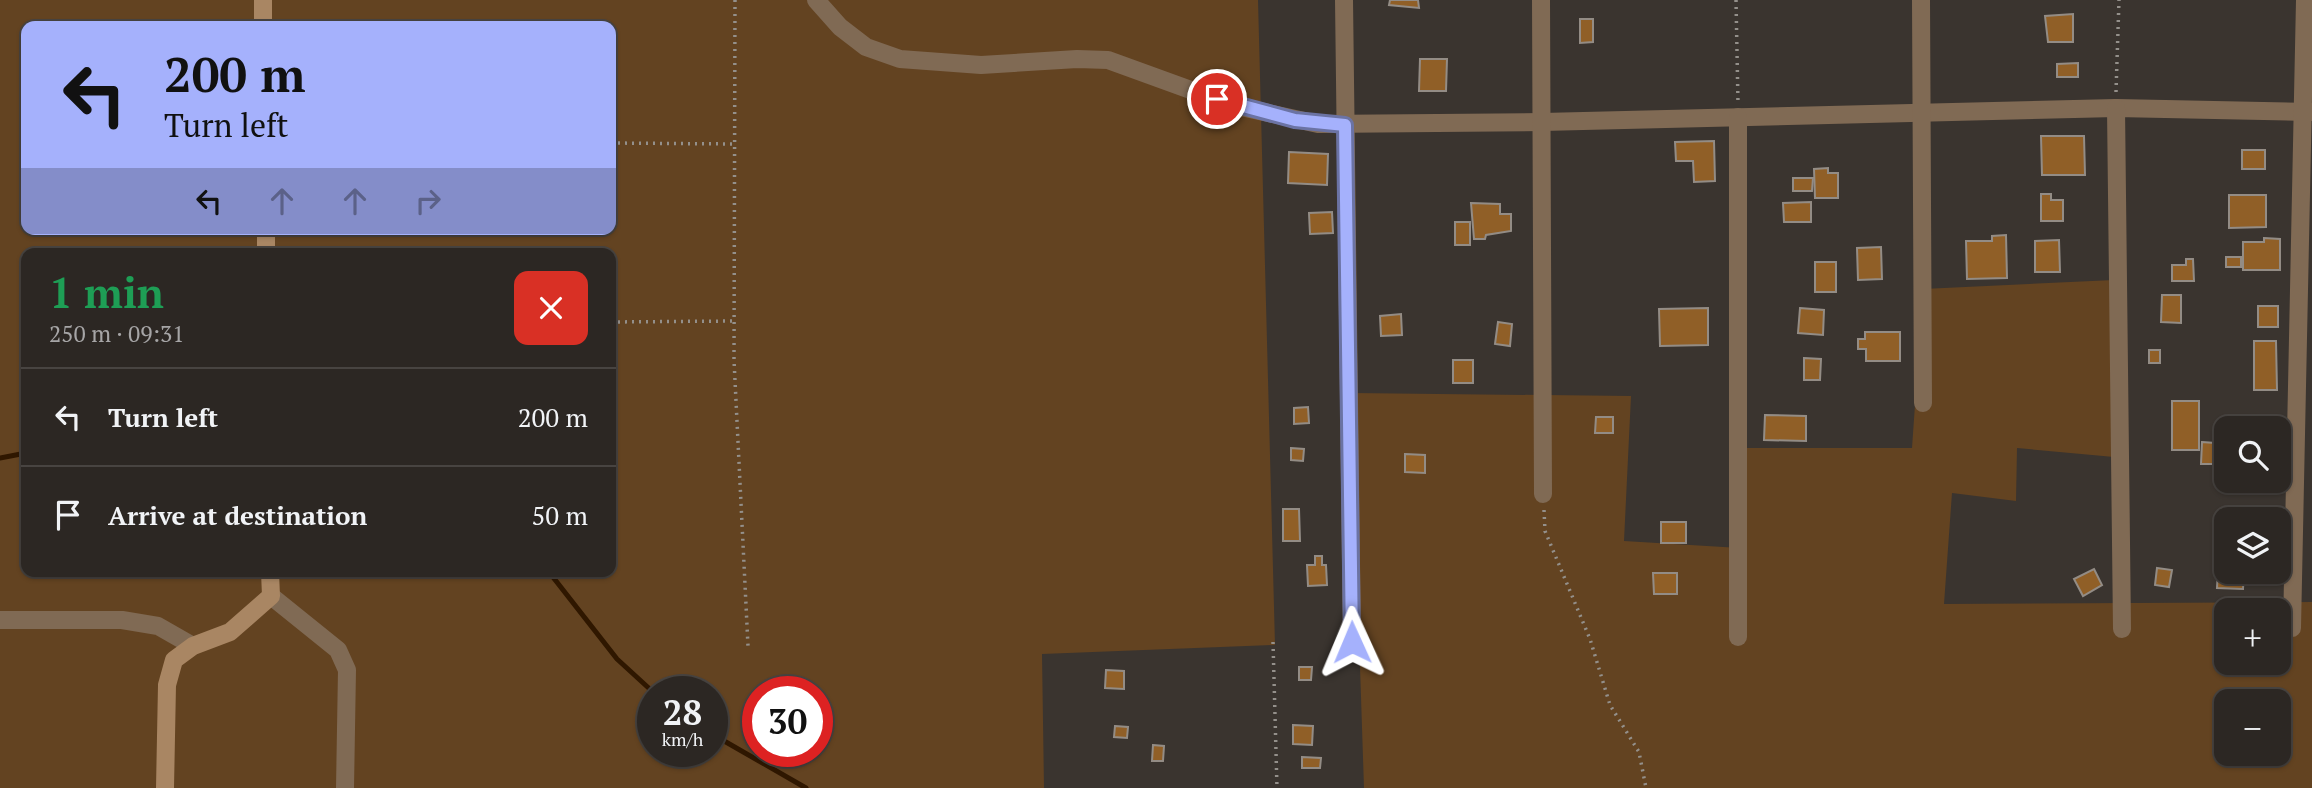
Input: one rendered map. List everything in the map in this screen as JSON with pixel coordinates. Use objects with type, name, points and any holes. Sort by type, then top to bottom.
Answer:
[{"type":"street","points":[[263,0],[263,21]]},
{"type":"street","points":[[816,0],[839,27],[866,47],[900,58],[981,65],[1077,58],[1108,60],[1232,105],[1295,120],[1345,125],[2116,108],[2307,112]]},
{"type":"street","points":[[1344,0],[1352,642]]},
{"type":"street","points":[[1541,0],[1544,494]]},
{"type":"street","points":[[1921,0],[1923,403]]},
{"type":"street","points":[[2292,628],[2307,112],[2305,0]]},
{"type":"street","points":[[2116,108],[2122,629]]},
{"type":"street","points":[[1738,117],[1738,637]]},
{"type":"street","points":[[270,577],[271,596],[338,650],[347,670],[345,788]]},
{"type":"street","points":[[165,788],[167,685],[174,660],[193,646],[230,632],[271,596]]},
{"type":"street","points":[[0,620],[122,620],[158,626],[193,646]]},
{"type":"path","points":[[735,0],[734,321],[748,646]]},
{"type":"path","points":[[1736,0],[1738,117]]},
{"type":"path","points":[[2116,108],[2119,0]]},
{"type":"path","points":[[616,143],[734,144]]},
{"type":"path","points":[[616,322],[734,321]]},
{"type":"path","points":[[1544,494],[1545,531],[1590,639],[1610,705],[1639,752],[1646,788]]},
{"type":"path","points":[[1273,642],[1277,788]]},
{"type":"shaded area","points":[[0,0],[1258,0],[1275,645],[1042,654],[1044,788],[0,788]]},
{"type":"shaded area","points":[[2114,280],[2114,457],[2017,448],[2016,501],[1952,493],[1944,604],[2214,603],[2214,675],[2291,675],[2291,602],[2312,602],[2312,788],[1364,788],[1351,393],[1631,396],[1624,541],[1740,548],[1747,448],[1912,448],[1923,289]]},
{"type":"building","points":[[1390,0],[1418,0],[1419,8],[1389,5]]},
{"type":"building","points":[[2073,14],[2073,42],[2048,42],[2045,16]]},
{"type":"building","points":[[1580,19],[1593,19],[1593,42],[1580,43]]},
{"type":"building","points":[[1420,59],[1447,59],[1446,91],[1419,91]]},
{"type":"building","points":[[2078,63],[2078,77],[2057,77],[2057,64]]},
{"type":"building","points":[[2041,136],[2084,136],[2085,175],[2042,175]]},
{"type":"building","points":[[1714,141],[1715,181],[1694,182],[1693,161],[1676,161],[1675,142]]},
{"type":"building","points":[[2242,150],[2265,150],[2265,169],[2242,169]]},
{"type":"building","points":[[1289,152],[1328,154],[1327,185],[1288,183]]},
{"type":"building","points":[[1828,168],[1828,173],[1838,173],[1838,198],[1815,198],[1814,169]]},
{"type":"building","points":[[1793,178],[1813,178],[1812,191],[1793,191]]},
{"type":"building","points":[[2041,194],[2051,194],[2051,200],[2063,200],[2063,221],[2041,221]]},
{"type":"building","points":[[2229,195],[2266,195],[2266,227],[2229,228]]},
{"type":"building","points":[[1811,202],[1811,222],[1784,222],[1783,203]]},
{"type":"building","points":[[1471,203],[1500,204],[1500,214],[1511,214],[1511,231],[1486,235],[1485,239],[1474,239]]},
{"type":"building","points":[[1332,212],[1333,233],[1310,234],[1309,213]]},
{"type":"building","points":[[1455,222],[1470,222],[1470,245],[1455,245]]},
{"type":"building","points":[[2006,235],[2007,278],[1967,279],[1966,241],[1992,241],[1992,236]]},
{"type":"building","points":[[2264,238],[2280,239],[2280,270],[2243,270],[2243,242],[2264,242]]},
{"type":"building","points":[[2059,240],[2060,272],[2035,272],[2035,241]]},
{"type":"building","points":[[1881,247],[1882,279],[1858,280],[1857,248]]},
{"type":"building","points":[[2226,257],[2241,257],[2241,267],[2226,267]]},
{"type":"building","points":[[2186,259],[2193,259],[2194,281],[2172,281],[2172,265],[2186,265]]},
{"type":"building","points":[[1815,262],[1836,262],[1836,292],[1815,292]]},
{"type":"building","points":[[2162,295],[2181,295],[2181,323],[2161,322]]},
{"type":"building","points":[[2258,306],[2278,306],[2278,327],[2258,327]]},
{"type":"building","points":[[1708,308],[1708,345],[1660,346],[1659,309]]},
{"type":"building","points":[[1800,308],[1824,310],[1823,335],[1798,333]]},
{"type":"building","points":[[1401,314],[1402,335],[1381,336],[1380,316]]},
{"type":"building","points":[[1498,322],[1512,324],[1510,346],[1495,344]]},
{"type":"building","points":[[1865,332],[1900,332],[1900,361],[1866,361],[1866,349],[1858,349],[1858,339],[1865,339]]},
{"type":"building","points":[[2254,341],[2276,341],[2277,390],[2254,390]]},
{"type":"building","points":[[2149,350],[2160,350],[2160,363],[2149,363]]},
{"type":"building","points":[[1804,358],[1821,359],[1820,380],[1804,380]]},
{"type":"building","points":[[1453,360],[1473,360],[1473,383],[1453,383]]},
{"type":"building","points":[[2172,401],[2199,401],[2199,450],[2172,450]]},
{"type":"building","points":[[1308,407],[1309,423],[1294,424],[1294,408]]},
{"type":"building","points":[[1765,415],[1806,416],[1806,441],[1764,440]]},
{"type":"building","points":[[1596,417],[1613,417],[1613,433],[1595,433]]},
{"type":"building","points":[[2202,442],[2214,443],[2214,464],[2201,464]]},
{"type":"building","points":[[1291,448],[1304,449],[1303,461],[1291,460]]},
{"type":"building","points":[[1405,454],[1425,455],[1425,473],[1405,472]]},
{"type":"building","points":[[1283,509],[1299,509],[1300,541],[1283,541]]},
{"type":"building","points":[[1661,522],[1686,522],[1686,543],[1661,543]]},
{"type":"building","points":[[1315,556],[1322,556],[1322,565],[1326,565],[1327,585],[1308,586],[1307,565],[1315,565]]},
{"type":"building","points":[[2157,568],[2172,570],[2169,587],[2155,585]]},
{"type":"building","points":[[2094,569],[2102,585],[2083,596],[2074,579]]},
{"type":"building","points":[[1653,573],[1677,573],[1677,594],[1654,594]]},
{"type":"building","points":[[2217,584],[2243,584],[2243,589],[2217,588]]},
{"type":"building","points":[[1299,667],[1312,667],[1311,680],[1299,680]]},
{"type":"building","points":[[1106,670],[1124,671],[1124,689],[1105,688]]},
{"type":"building","points":[[1293,725],[1313,726],[1312,745],[1293,744]]},
{"type":"building","points":[[1115,726],[1128,727],[1127,738],[1114,737]]},
{"type":"building","points":[[1153,745],[1164,746],[1163,761],[1152,761]]},
{"type":"building","points":[[1302,757],[1321,758],[1320,768],[1302,768]]},
{"type":"waterway","points":[[0,458],[21,454]]},
{"type":"waterway","points":[[553,577],[617,659],[637,677]]},
{"type":"waterway","points":[[728,743],[806,788]]},
{"type":"route","points":[[1217,99],[1295,120],[1345,125],[1352,642]]}]
